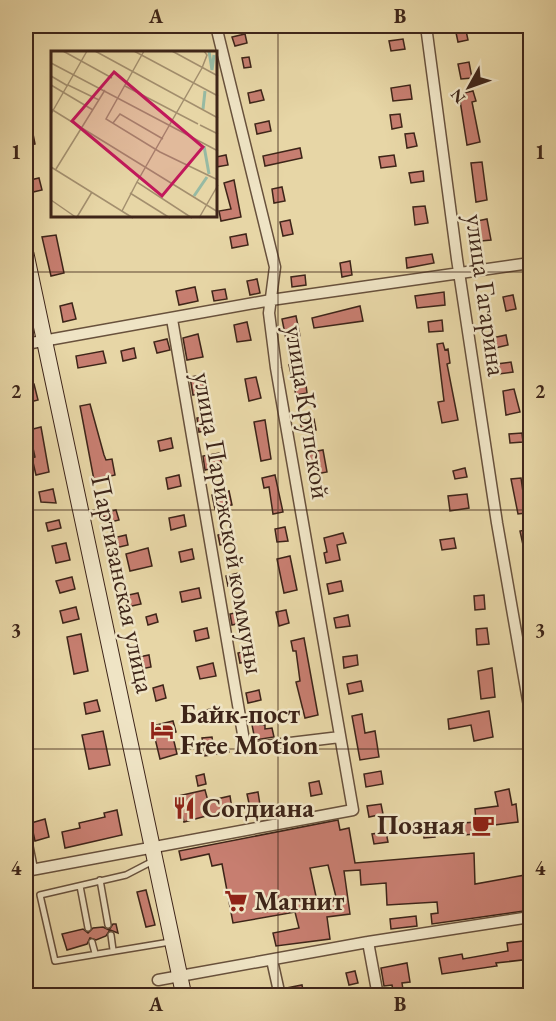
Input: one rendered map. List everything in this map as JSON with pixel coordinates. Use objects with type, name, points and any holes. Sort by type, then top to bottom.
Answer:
[{"type":"main road","name":"Партизанская улица","points":[[26,254],[184,996]]},
{"type":"street","name":"улица Крупской","points":[[153,853],[353,810],[276,368],[270,324],[275,267],[216,26]]},
{"type":"street","name":"улица Гагарина","points":[[426,26],[497,523],[531,712]]},
{"type":"street","points":[[26,344],[172,320],[271,300],[460,275],[531,263]]},
{"type":"street","name":"улица Парижской коммуны","points":[[172,320],[244,740],[249,748],[340,737]]},
{"type":"street","points":[[26,839],[29,870],[153,853]]},
{"type":"street","points":[[158,980],[368,942],[531,917]]},
{"type":"street","points":[[368,942],[378,996]]},
{"type":"street","points":[[272,960],[280,996]]},
{"type":"lane","points":[[153,853],[126,875],[40,895],[55,961],[172,942]]},
{"type":"lane","points":[[100,880],[108,926]]},
{"type":"lane","points":[[80,886],[88,928]]},
{"type":"lane","points":[[111,935],[113,950]]},
{"type":"lane","points":[[92,942],[95,953]]},
{"type":"building","points":[[465,26],[468,40],[458,42],[455,28]]},
{"type":"building","points":[[245,34],[247,43],[235,46],[232,37]]},
{"type":"building","points":[[403,39],[405,49],[391,51],[389,41]]},
{"type":"building","points":[[249,57],[251,67],[244,68],[242,58]]},
{"type":"building","points":[[469,62],[472,78],[461,79],[458,64]]},
{"type":"building","points":[[410,85],[412,99],[393,101],[391,88]]},
{"type":"building","points":[[261,90],[264,100],[250,103],[248,93]]},
{"type":"building","points":[[473,91],[476,101],[472,102],[480,142],[467,145],[459,94]]},
{"type":"building","points":[[400,114],[402,127],[392,129],[390,115]]},
{"type":"building","points":[[269,121],[271,131],[257,134],[255,124]]},
{"type":"building","points":[[414,133],[417,146],[407,148],[405,134]]},
{"type":"building","points":[[33,134],[35,144],[27,146],[26,136]]},
{"type":"building","points":[[300,148],[302,158],[265,166],[263,156]]},
{"type":"building","points":[[226,155],[228,165],[218,167],[218,157]]},
{"type":"building","points":[[394,155],[396,166],[381,168],[379,157]]},
{"type":"building","points":[[482,162],[487,200],[476,202],[471,163]]},
{"type":"building","points":[[423,171],[424,181],[411,183],[409,173]]},
{"type":"building","points":[[39,178],[42,190],[33,192],[30,180]]},
{"type":"building","points":[[234,180],[241,217],[221,221],[219,211],[231,209],[224,183]]},
{"type":"building","points":[[282,187],[285,201],[274,203],[272,189]]},
{"type":"building","points":[[425,206],[428,223],[415,225],[413,207]]},
{"type":"building","points":[[487,219],[491,240],[481,241],[477,221]]},
{"type":"building","points":[[290,220],[293,234],[283,236],[280,222]]},
{"type":"building","points":[[246,234],[248,245],[232,248],[230,237]]},
{"type":"building","points":[[56,235],[64,273],[51,276],[42,237]]},
{"type":"building","points":[[432,254],[434,263],[407,268],[406,258]]},
{"type":"building","points":[[350,261],[352,275],[342,277],[340,263]]},
{"type":"building","points":[[305,275],[306,285],[292,287],[291,277]]},
{"type":"building","points":[[257,279],[260,293],[250,295],[247,281]]},
{"type":"building","points":[[195,287],[198,301],[179,305],[176,291]]},
{"type":"building","points":[[225,289],[227,299],[214,301],[212,291]]},
{"type":"building","points":[[444,292],[445,305],[417,308],[415,296]]},
{"type":"building","points":[[513,295],[516,309],[506,311],[503,297]]},
{"type":"building","points":[[72,303],[76,319],[63,322],[60,306]]},
{"type":"building","points":[[360,306],[363,321],[314,328],[312,318]]},
{"type":"building","points":[[296,316],[300,336],[286,339],[282,319]]},
{"type":"building","points":[[442,320],[443,331],[429,332],[428,322]]},
{"type":"building","points":[[247,322],[251,340],[237,342],[234,325]]},
{"type":"building","points":[[198,334],[203,357],[187,360],[183,338]]},
{"type":"building","points":[[506,335],[508,345],[495,348],[492,338]]},
{"type":"building","points":[[167,339],[170,350],[157,353],[154,342]]},
{"type":"building","points":[[443,343],[445,350],[448,349],[450,363],[447,364],[458,420],[442,423],[438,402],[444,401],[437,344]]},
{"type":"building","points":[[134,348],[136,358],[123,361],[121,351]]},
{"type":"building","points":[[103,351],[106,363],[78,368],[76,356]]},
{"type":"building","points":[[511,362],[513,372],[499,374],[497,364]]},
{"type":"building","points":[[303,363],[307,393],[296,395],[289,365]]},
{"type":"building","points":[[201,375],[205,392],[193,395],[190,377]]},
{"type":"building","points":[[256,377],[261,398],[249,401],[245,379]]},
{"type":"building","points":[[34,384],[38,400],[26,403],[26,385]]},
{"type":"building","points":[[514,389],[520,412],[506,415],[503,391]]},
{"type":"building","points":[[90,404],[104,455],[106,460],[112,459],[115,475],[94,480],[80,406]]},
{"type":"building","points":[[212,415],[215,429],[199,432],[197,418]]},
{"type":"building","points":[[314,419],[316,430],[302,432],[300,421]]},
{"type":"building","points":[[265,420],[271,459],[261,461],[254,422]]},
{"type":"building","points":[[41,427],[49,472],[36,475],[29,430]]},
{"type":"building","points":[[522,433],[523,442],[510,443],[509,434]]},
{"type":"building","points":[[171,438],[173,448],[160,451],[158,441]]},
{"type":"building","points":[[323,450],[327,472],[311,475],[307,453]]},
{"type":"building","points":[[219,453],[222,466],[205,470],[203,456]]},
{"type":"building","points":[[465,468],[467,477],[455,479],[453,471]]},
{"type":"building","points":[[179,475],[181,486],[168,489],[166,478]]},
{"type":"building","points":[[275,475],[283,512],[273,514],[269,487],[264,488],[262,478]]},
{"type":"building","points":[[521,478],[526,513],[518,514],[511,479]]},
{"type":"building","points":[[53,489],[56,503],[41,502],[39,492]]},
{"type":"building","points":[[229,491],[232,505],[215,509],[212,495]]},
{"type":"building","points":[[467,494],[469,508],[450,511],[448,496]]},
{"type":"building","points":[[116,510],[119,520],[106,523],[103,513]]},
{"type":"building","points":[[184,515],[186,526],[171,530],[169,518]]},
{"type":"building","points":[[59,520],[61,528],[48,531],[46,523]]},
{"type":"building","points":[[285,527],[288,541],[277,542],[275,529]]},
{"type":"building","points":[[531,529],[531,544],[523,545],[520,531]]},
{"type":"building","points":[[231,532],[233,543],[220,545],[218,535]]},
{"type":"building","points":[[343,533],[346,543],[337,545],[340,560],[326,563],[324,553],[327,552],[324,538]]},
{"type":"building","points":[[126,535],[128,545],[111,549],[109,539]]},
{"type":"building","points":[[454,538],[456,548],[442,550],[440,540]]},
{"type":"building","points":[[66,543],[70,560],[56,563],[52,546]]},
{"type":"building","points":[[148,548],[152,566],[130,571],[126,554]]},
{"type":"building","points":[[192,549],[194,559],[181,562],[179,552]]},
{"type":"building","points":[[290,556],[297,590],[284,593],[277,559]]},
{"type":"building","points":[[239,573],[241,583],[228,586],[226,576]]},
{"type":"building","points":[[72,577],[75,589],[60,593],[56,581]]},
{"type":"building","points":[[341,581],[343,591],[329,594],[327,584]]},
{"type":"building","points":[[199,588],[201,598],[182,602],[180,592]]},
{"type":"building","points":[[138,593],[141,604],[127,607],[124,596]]},
{"type":"building","points":[[484,595],[485,609],[475,610],[474,596]]},
{"type":"building","points":[[76,607],[79,619],[63,623],[60,611]]},
{"type":"building","points":[[286,610],[289,623],[279,626],[276,612]]},
{"type":"building","points":[[243,611],[245,622],[232,625],[230,614]]},
{"type":"building","points":[[156,614],[158,622],[148,625],[146,617]]},
{"type":"building","points":[[348,615],[350,626],[336,628],[334,618]]},
{"type":"building","points":[[207,628],[209,638],[196,641],[194,631]]},
{"type":"building","points":[[487,628],[489,644],[477,645],[476,629]]},
{"type":"building","points":[[81,634],[88,671],[74,674],[67,637]]},
{"type":"building","points":[[304,638],[318,715],[305,718],[296,682],[300,681],[296,651],[293,651],[291,641]]},
{"type":"building","points":[[251,650],[253,660],[240,663],[238,653]]},
{"type":"building","points":[[149,655],[151,667],[136,670],[134,658]]},
{"type":"building","points":[[357,655],[358,665],[344,668],[343,657]]},
{"type":"building","points":[[213,663],[216,676],[200,679],[197,667]]},
{"type":"building","points":[[492,668],[495,697],[481,699],[478,671]]},
{"type":"building","points":[[361,681],[363,691],[349,694],[347,684]]},
{"type":"building","points":[[163,685],[166,698],[156,701],[153,688]]},
{"type":"building","points":[[259,690],[261,700],[248,703],[246,693]]},
{"type":"building","points":[[97,700],[100,711],[86,714],[84,703]]},
{"type":"building","points":[[219,707],[221,717],[208,720],[206,710]]},
{"type":"building","points":[[489,711],[493,737],[474,741],[471,725],[449,729],[448,719]]},
{"type":"building","points":[[362,714],[365,733],[375,731],[379,757],[360,760],[352,716]]},
{"type":"building","points":[[259,719],[260,725],[265,725],[265,729],[272,728],[274,737],[255,740],[251,720]]},
{"type":"building","points":[[173,721],[176,732],[172,733],[177,754],[160,759],[152,726]]},
{"type":"building","points":[[103,731],[110,765],[89,769],[82,735]]},
{"type":"building","points":[[212,737],[213,744],[227,742],[229,752],[205,756],[202,738]]},
{"type":"building","points":[[381,771],[383,784],[366,787],[364,774]]},
{"type":"building","points":[[204,774],[206,784],[198,786],[196,776]]},
{"type":"building","points":[[319,781],[322,794],[311,796],[309,783]]},
{"type":"building","points":[[509,789],[512,805],[516,804],[518,822],[487,826],[488,833],[464,835],[463,823],[476,822],[475,809],[498,806],[495,792]]},
{"type":"building","points":[[205,790],[208,801],[230,796],[232,809],[184,822],[178,796]]},
{"type":"building","points":[[258,792],[260,805],[250,808],[247,794]]},
{"type":"building","points":[[381,804],[383,814],[369,817],[367,806]]},
{"type":"building","points":[[117,810],[122,835],[65,848],[62,832],[80,828],[79,823],[105,817],[104,813]]},
{"type":"building","points":[[45,819],[49,837],[35,841],[31,823]]},
{"type":"building","points":[[338,820],[340,830],[349,828],[355,863],[474,853],[475,884],[531,874],[531,910],[432,924],[431,914],[438,913],[437,902],[387,905],[386,883],[361,885],[360,870],[344,871],[350,914],[327,917],[330,939],[276,946],[273,933],[299,928],[295,912],[233,923],[222,864],[212,866],[209,854],[181,860],[179,851]],"holes":[[[328,865],[336,897],[317,901],[310,868]]]},
{"type":"building","points":[[433,823],[435,837],[424,838],[422,824]]},
{"type":"building","points":[[386,832],[388,842],[374,844],[372,834]]},
{"type":"building","points":[[146,890],[155,925],[146,927],[137,892]]},
{"type":"building","points":[[416,916],[417,926],[391,929],[390,919]]},
{"type":"building","points":[[113,924],[116,924],[118,933],[110,930],[106,936],[96,940],[90,938],[87,944],[67,950],[62,934],[83,929],[88,933],[93,928],[103,927],[109,930]]},
{"type":"building","points":[[531,940],[531,959],[496,963],[497,966],[442,974],[439,958],[462,954],[463,959],[508,951],[507,943]]},
{"type":"building","points":[[407,963],[410,982],[402,983],[404,996],[394,996],[392,985],[384,986],[381,968]]},
{"type":"building","points":[[355,971],[358,983],[349,985],[346,973]]},
{"type":"building","points":[[302,985],[304,996],[287,996],[286,988]]},
{"type":"place","name":"Байк-пост Free Motion","points":[[162,730]]},
{"type":"place","name":"Согдиана","points":[[184,808]]},
{"type":"place","name":"Позная","points":[[483,825]]},
{"type":"place","name":"Магнит","points":[[236,901]]}]
